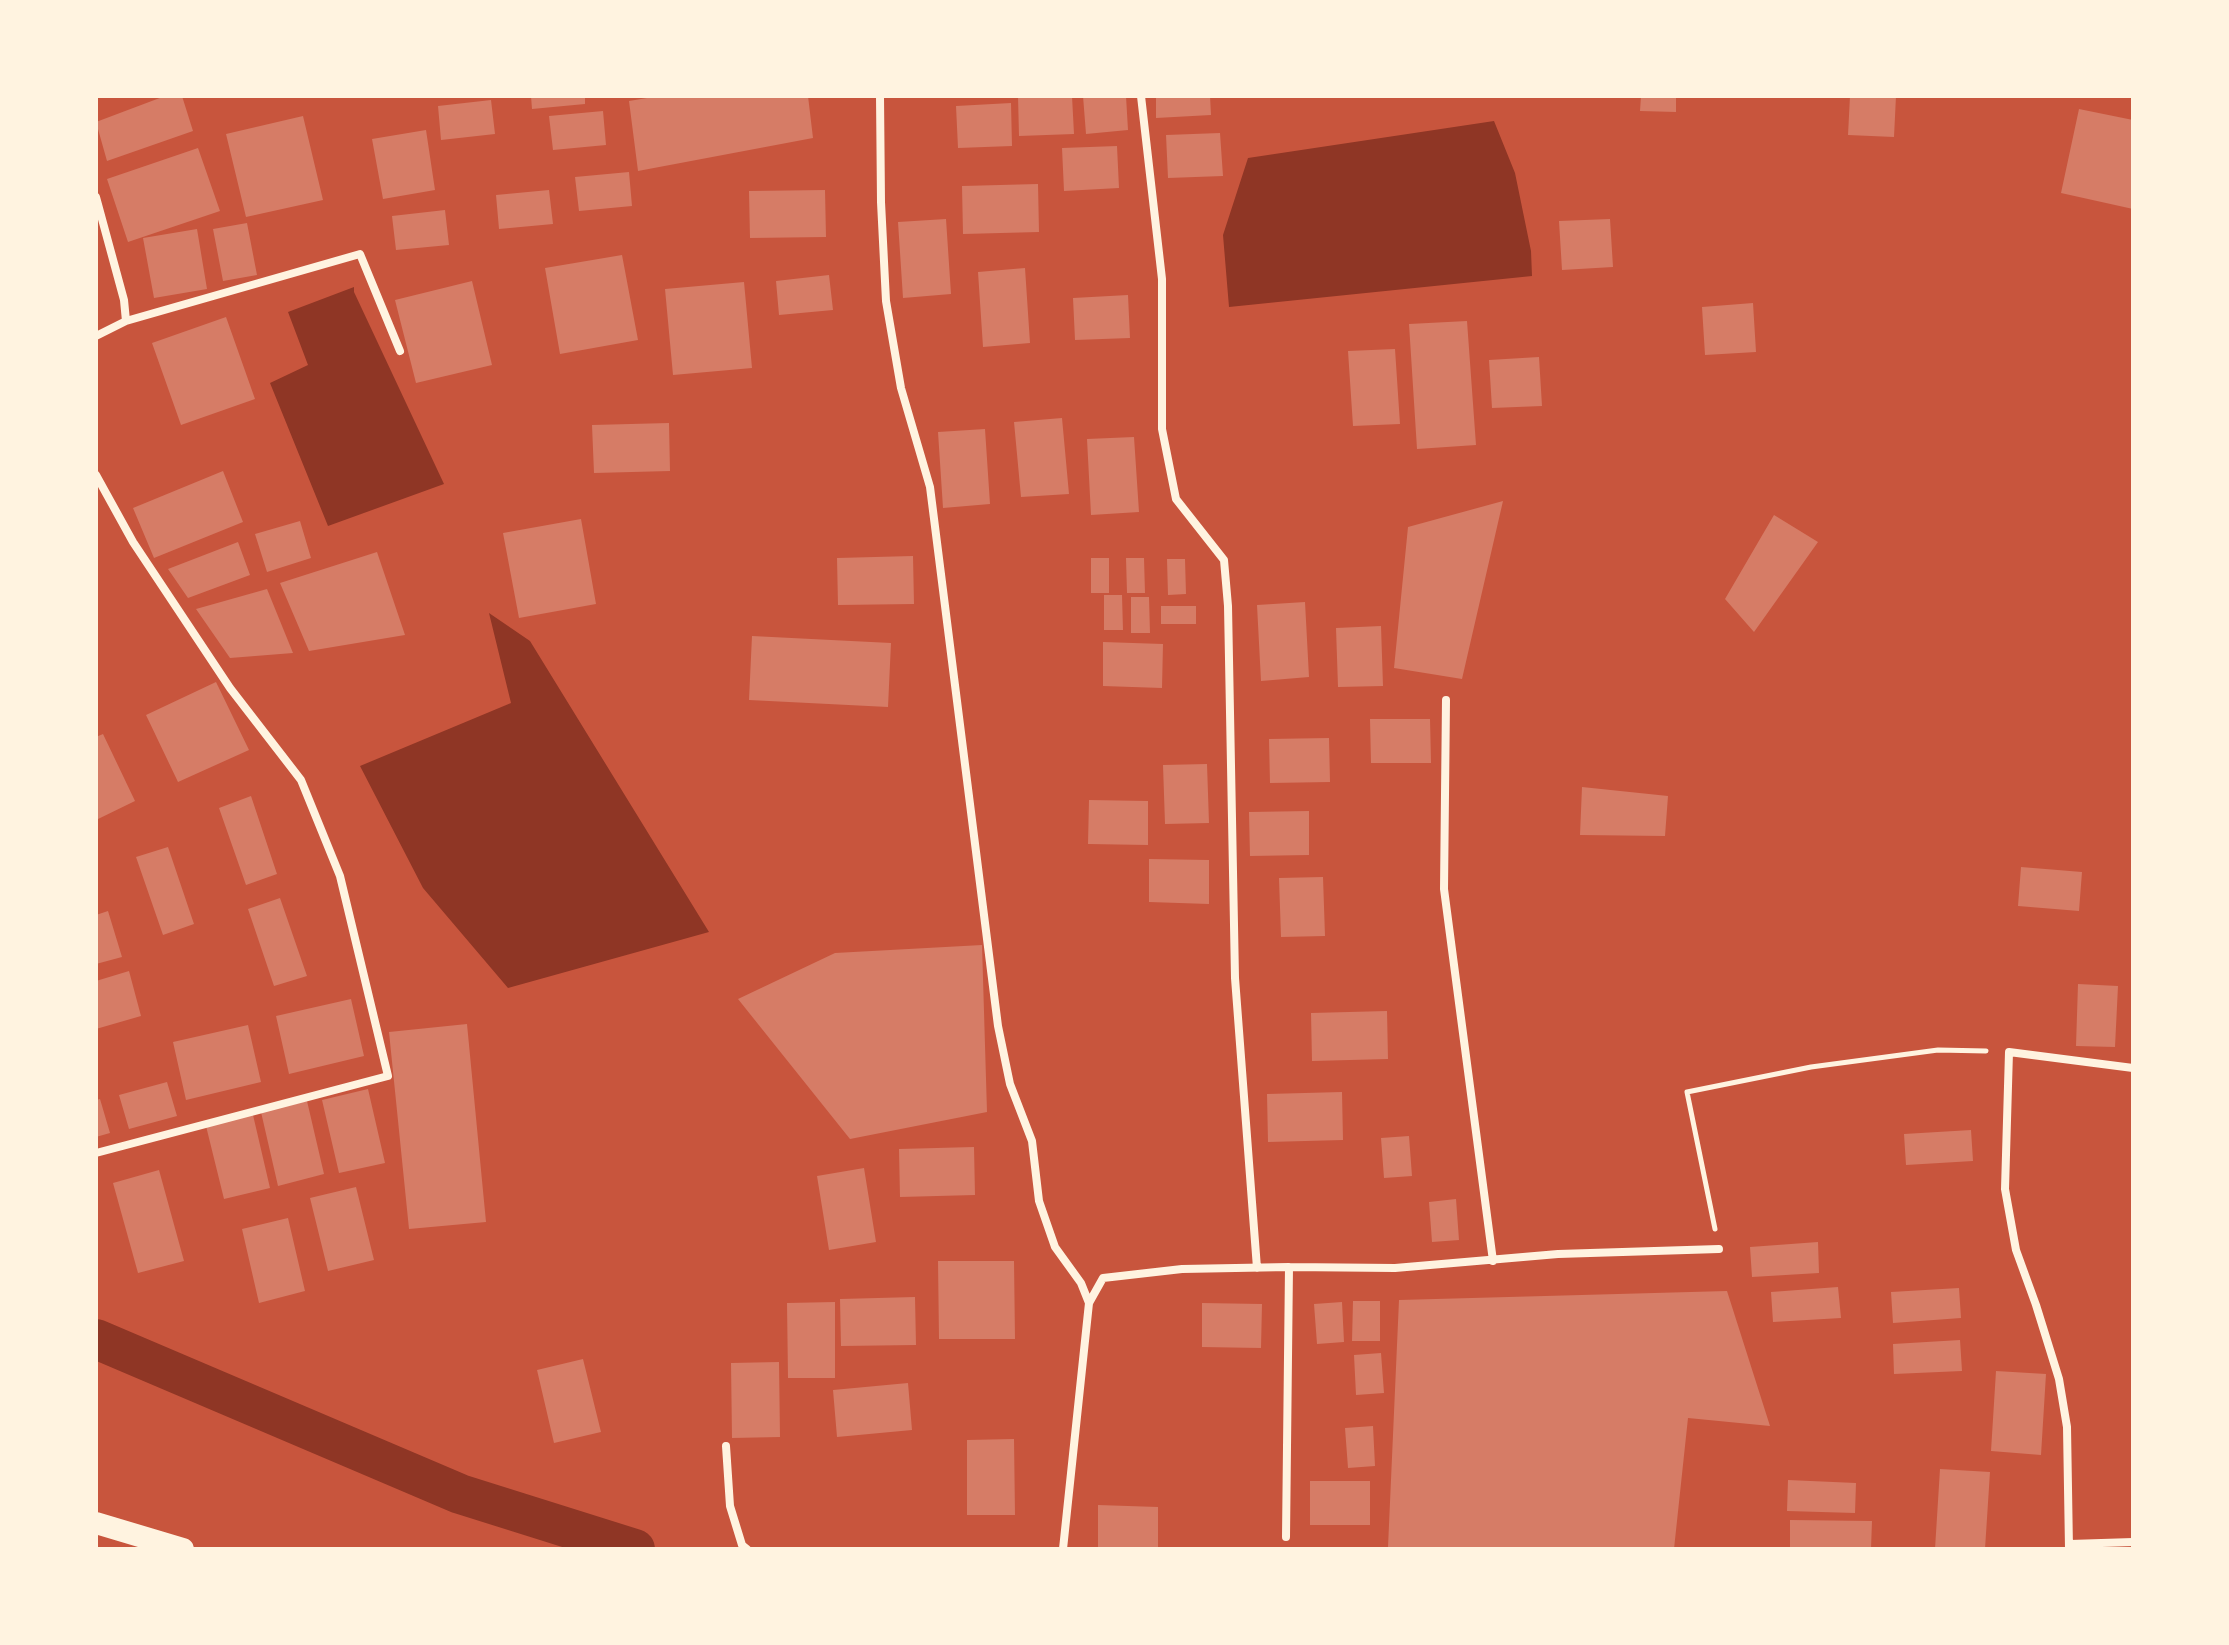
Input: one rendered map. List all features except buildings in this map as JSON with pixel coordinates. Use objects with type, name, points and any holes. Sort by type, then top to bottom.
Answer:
[{"type":"highway","points":[[96,1523],[183,1549]]},
{"type":"street","points":[[880,96],[886,301],[901,388],[930,487],[998,1026],[1010,1084],[1032,1141],[1039,1201],[1055,1247],[1081,1283],[1089,1303]]},
{"type":"street","points":[[1141,96],[1162,279],[1162,429],[1176,499],[1224,560],[1229,622],[1235,978],[1257,1268]]},
{"type":"street","points":[[96,197],[124,300],[126,321]]},
{"type":"street","points":[[96,336],[126,321],[360,254],[400,351]]},
{"type":"street","points":[[96,475],[133,542],[230,688],[301,780],[340,876],[388,1076],[96,1153]]},
{"type":"street","points":[[1446,700],[1444,889],[1493,1261]]},
{"type":"street","points":[[2133,1068],[2009,1052],[2005,1189],[2016,1250],[2059,1379],[2067,1427],[2070,1546],[2133,1542]]},
{"type":"street","points":[[1063,1549],[1089,1303],[1103,1278],[1182,1269],[1395,1268],[1558,1254],[1719,1249]]},
{"type":"street","points":[[1286,1537],[1289,1267]]},
{"type":"street","points":[[726,1446],[730,1506],[742,1545],[747,1549]]},
{"type":"path","points":[[1719,1249],[1687,1092],[1811,1067],[1938,1050],[2009,1052]]},
{"type":"shaded area","points":[[1494,121],[1515,173],[1531,251],[1532,276],[1229,307],[1223,235],[1248,158]]},
{"type":"shaded area","points":[[354,287],[444,484],[328,526],[270,383],[308,365],[288,312]]},
{"type":"shaded area","points":[[489,613],[530,641],[709,932],[508,988],[423,888],[360,766],[511,703]]},
{"type":"waterway","points":[[96,1339],[460,1494],[635,1549]]}]
